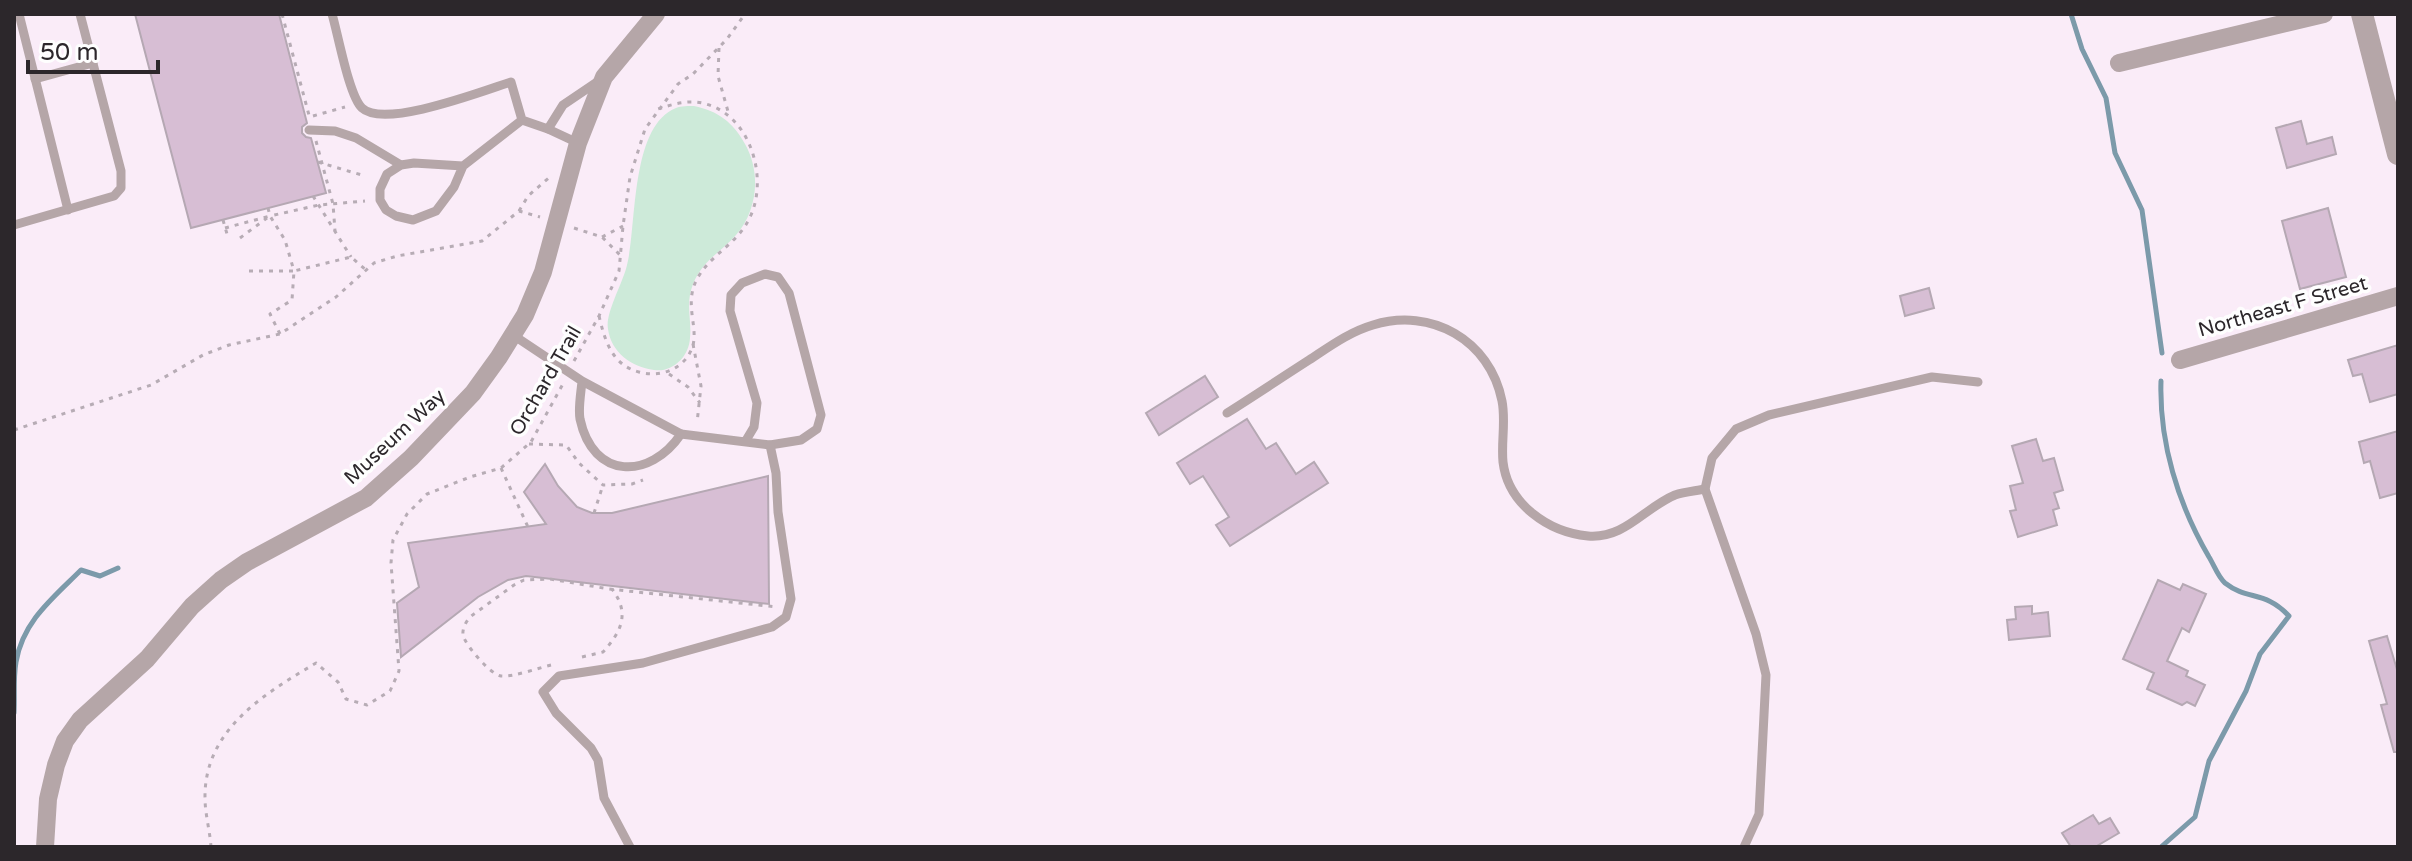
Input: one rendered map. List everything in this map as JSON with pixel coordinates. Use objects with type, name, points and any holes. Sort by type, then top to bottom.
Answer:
[{"type":"street","name":"Museum Way","points":[[45,847],[48,799],[56,765],[65,741],[80,720],[147,659],[192,606],[221,580],[247,562],[366,498],[411,458],[473,393],[525,315],[543,272],[578,143],[604,77],[656,14]]},
{"type":"street","points":[[2119,63],[2324,14]]},
{"type":"street","points":[[2362,14],[2398,154]]},
{"type":"street","name":"Northeast F Street","points":[[2180,360],[2398,296]]},
{"type":"lane","points":[[19,14],[68,210]]},
{"type":"lane","points":[[14,225],[114,196],[121,188],[121,171],[80,14]]},
{"type":"lane","points":[[332,14],[355,98],[363,110],[373,115],[389,116],[411,112],[511,82],[522,120]]},
{"type":"lane","points":[[35,79],[93,63]]},
{"type":"lane","points":[[548,129],[563,105],[604,77]]},
{"type":"lane","points":[[522,120],[578,143]]},
{"type":"lane","points":[[463,166],[401,165],[387,174],[380,189],[380,200],[386,210],[413,220],[436,211],[454,187],[463,166],[522,120]]},
{"type":"lane","points":[[311,130],[335,131],[356,138],[401,165]]},
{"type":"lane","points":[[513,335],[582,381],[681,434],[694,436],[770,445],[801,440],[817,429],[821,415],[789,293],[778,277],[765,274],[742,283],[731,295],[730,311],[757,403],[754,427],[745,442]]},
{"type":"lane","points":[[1227,413],[1346,336],[1373,325],[1399,320],[1432,322],[1454,331],[1487,362],[1503,402],[1503,463],[1520,501],[1532,514],[1566,532],[1589,536],[1613,533],[1675,495],[1705,489]]},
{"type":"lane","points":[[1744,847],[1759,814],[1766,675],[1756,634],[1705,489],[1712,458],[1736,429],[1769,415],[1932,377],[1978,382]]},
{"type":"lane","points":[[582,381],[579,417],[590,446],[601,458],[618,466],[637,467],[672,448],[681,434]]},
{"type":"lane","points":[[630,847],[604,798],[598,760],[591,748],[556,713],[543,692],[559,676],[643,663],[772,627],[786,617],[791,599],[770,445]]},
{"type":"path","points":[[282,14],[333,204],[335,231]]},
{"type":"path","name":"Orchard Trail","points":[[211,847],[205,799],[207,769],[226,731],[242,713],[316,663],[338,682],[346,699],[367,705],[390,691],[399,671],[391,563],[393,540],[407,514],[427,494],[501,468],[528,444],[599,316],[619,271],[630,177],[645,129],[678,84],[719,48],[745,14]]},
{"type":"path","points":[[719,48],[720,88],[730,119]]},
{"type":"path","points":[[658,109],[693,102],[724,112],[752,149],[758,171],[758,196],[743,233],[706,265],[695,282],[691,300],[693,344],[701,386],[694,436]]},
{"type":"path","points":[[310,117],[358,103]]},
{"type":"path","points":[[320,162],[365,176]]},
{"type":"path","points":[[14,430],[151,385],[203,355],[229,345],[280,334],[336,297],[374,263],[482,241],[519,211],[528,196],[550,177]]},
{"type":"path","points":[[313,196],[351,257],[366,270]]},
{"type":"path","points":[[225,228],[319,205],[365,201]]},
{"type":"path","points":[[268,208],[285,240],[294,271],[292,300],[270,314],[280,334]]},
{"type":"path","points":[[519,211],[602,237],[621,256]]},
{"type":"path","points":[[240,238],[270,216]]},
{"type":"path","points":[[223,220],[227,234]]},
{"type":"path","points":[[602,237],[623,226]]},
{"type":"path","points":[[249,271],[294,271],[351,257]]},
{"type":"path","points":[[599,316],[607,346],[630,370],[648,375],[667,373],[685,359],[693,344]]},
{"type":"path","points":[[667,373],[688,387],[700,403]]},
{"type":"path","points":[[528,444],[566,445],[579,463],[603,485],[632,484],[645,479]]},
{"type":"path","points":[[501,468],[528,527]]},
{"type":"path","points":[[594,513],[603,485]]},
{"type":"path","points":[[561,662],[500,676],[463,637],[464,628],[469,618],[524,580],[550,579],[789,609]]},
{"type":"path","points":[[575,659],[603,652],[616,636],[623,621],[623,610],[620,599],[612,589]]},
{"type":"green space","points":[[694,106],[724,119],[740,136],[750,155],[755,191],[743,225],[707,263],[693,284],[689,305],[690,338],[683,357],[667,369],[654,370],[630,362],[618,351],[610,337],[608,322],[627,265],[638,179],[650,135],[661,118],[676,108]]},
{"type":"building","points":[[135,14],[279,14],[307,123],[302,127],[302,133],[311,138],[326,193],[191,228]]},
{"type":"building","points":[[2301,121],[2307,144],[2332,137],[2336,154],[2287,168],[2276,128]]},
{"type":"building","points":[[2328,208],[2346,277],[2300,289],[2282,221]]},
{"type":"building","points":[[1929,288],[1934,308],[1905,316],[1900,296]]},
{"type":"building","points":[[2398,345],[2398,394],[2370,402],[2362,374],[2353,376],[2348,360]]},
{"type":"building","points":[[1205,376],[1218,397],[1159,435],[1146,413]]},
{"type":"building","points":[[1247,419],[1266,449],[1276,443],[1296,474],[1314,462],[1328,483],[1230,546],[1216,525],[1229,517],[1203,476],[1190,484],[1177,463]]},
{"type":"building","points":[[2398,431],[2398,493],[2380,498],[2370,461],[2364,463],[2359,442]]},
{"type":"building","points":[[2036,439],[2043,461],[2054,458],[2063,490],[2054,493],[2059,508],[2053,510],[2057,525],[2018,537],[2010,511],[2016,510],[2010,486],[2023,483],[2012,446]]},
{"type":"building","points":[[545,464],[558,486],[577,507],[592,513],[612,513],[768,476],[769,604],[526,576],[508,580],[478,597],[401,657],[397,603],[419,587],[408,543],[546,524],[524,492]]},
{"type":"building","points":[[2158,580],[2180,590],[2183,584],[2206,594],[2189,632],[2182,628],[2167,661],[2188,671],[2186,676],[2205,685],[2195,706],[2187,702],[2182,705],[2147,689],[2154,673],[2123,659]]},
{"type":"building","points":[[2032,606],[2032,614],[2048,612],[2050,636],[2009,640],[2007,620],[2016,619],[2015,607]]},
{"type":"building","points":[[2387,636],[2398,673],[2398,752],[2394,752],[2381,705],[2387,704],[2369,641]]},
{"type":"building","points":[[2093,815],[2099,824],[2110,818],[2119,833],[2095,847],[2071,847],[2062,833]]},
{"type":"waterway","points":[[2071,14],[2082,49],[2106,98],[2115,153],[2142,210],[2162,353]]},
{"type":"waterway","points":[[2161,381],[2163,427],[2173,472],[2188,516],[2216,571],[2233,589],[2272,602],[2289,616],[2260,654],[2246,691],[2209,761],[2195,817],[2161,847]]},
{"type":"waterway","points":[[14,713],[16,662],[32,622],[81,570],[100,576],[118,568]]}]
